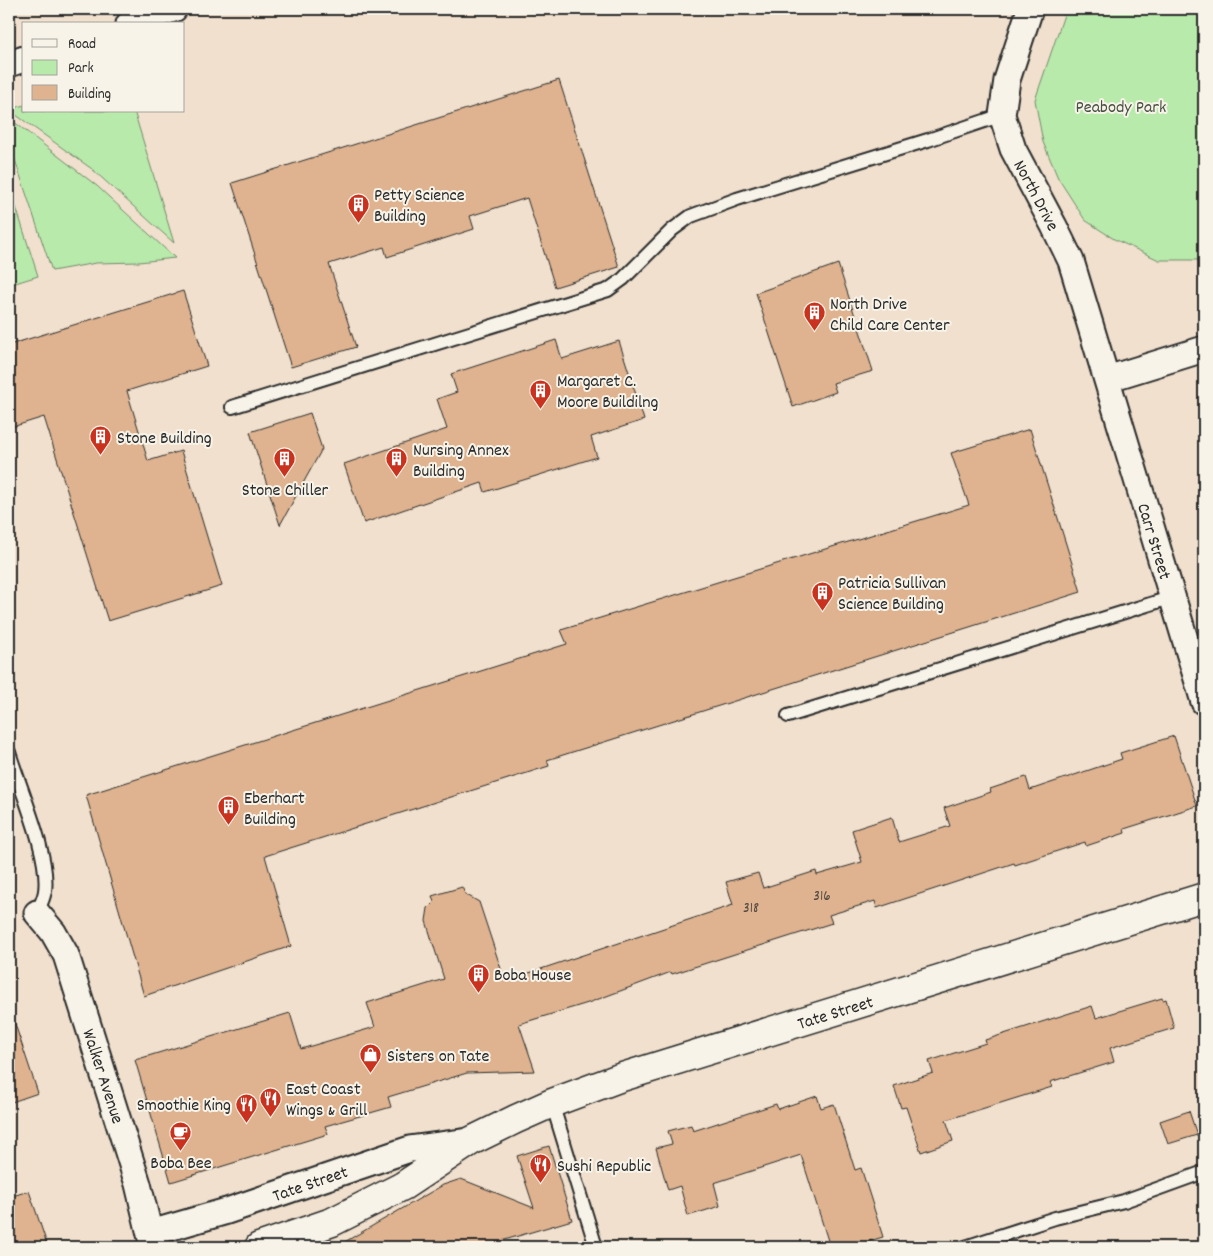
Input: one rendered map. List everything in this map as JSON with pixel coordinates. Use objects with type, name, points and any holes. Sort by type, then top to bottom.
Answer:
[{"type":"street","points":[[135,22],[174,9]]},
{"type":"street","name":"North Drive","points":[[1030,9],[1007,80],[1002,115],[1013,149],[1071,261],[1107,379]]},
{"type":"street","points":[[9,64],[22,60]]},
{"type":"street","points":[[1107,379],[1204,349]]},
{"type":"street","name":"Carr Street","points":[[1107,379],[1204,702]]},
{"type":"street","name":"Tate Street","points":[[276,1244],[332,1222],[403,1186],[471,1142],[516,1118],[552,1103],[619,1078],[1204,897]]},
{"type":"street","name":"Walker Avenue","points":[[37,912],[53,932],[66,955],[138,1184],[152,1240]]},
{"type":"street","name":"Tate Street","points":[[152,1240],[227,1211],[410,1149],[471,1142]]},
{"type":"lane","points":[[232,407],[608,290],[623,279],[672,230],[691,216],[737,199],[1002,115]]},
{"type":"lane","points":[[788,716],[1173,597]]},
{"type":"lane","points":[[9,752],[43,857],[45,892],[37,912]]},
{"type":"lane","points":[[552,1103],[596,1247]]},
{"type":"lane","points":[[965,1247],[1055,1218],[1124,1201],[1204,1172]]},
{"type":"green space","name":"Peabody Park","points":[[1066,9],[1204,9],[1204,260],[1159,260],[1114,239],[1085,220],[1058,178],[1043,142],[1035,100]]},
{"type":"green space","points":[[22,106],[22,112],[134,112],[174,243],[92,169],[9,110]]},
{"type":"green space","points":[[9,118],[97,186],[175,258],[139,262],[96,263],[52,271],[9,142]]},
{"type":"green space","points":[[9,185],[38,276],[9,285]]},
{"type":"building","name":"Petty Science Building","points":[[559,80],[619,267],[555,287],[527,198],[470,216],[474,229],[387,257],[384,247],[329,264],[356,347],[291,367],[232,183]]},
{"type":"building","name":"North Drive Child Care Center","points":[[838,264],[873,371],[833,383],[836,392],[793,407],[756,293]]},
{"type":"building","name":"Stone Building","points":[[183,291],[207,366],[127,391],[148,461],[181,451],[222,586],[108,621],[44,417],[9,428],[9,345]]},
{"type":"building","name":"Margaret C. Moore Buildilng","points":[[556,340],[562,359],[619,341],[644,420],[591,437],[597,457],[485,492],[482,483],[364,523],[344,464],[447,429],[437,399],[457,392],[451,374]]},
{"type":"building","name":"Stone Chiller","points":[[310,413],[322,449],[280,525],[250,432]]},
{"type":"building","points":[[1030,429],[1081,592],[547,760],[549,766],[265,856],[291,946],[144,996],[86,795],[567,644],[561,630],[969,505],[951,453]]},
{"type":"building","points":[[1174,736],[1197,806],[1124,829],[1125,833],[1086,846],[1085,842],[1015,865],[1014,863],[877,908],[875,901],[829,915],[832,923],[672,974],[671,972],[588,1003],[519,1024],[535,1071],[467,1073],[388,1097],[391,1107],[325,1126],[328,1134],[171,1182],[135,1060],[290,1013],[301,1049],[375,1027],[367,1003],[444,979],[426,921],[428,908],[434,902],[432,896],[462,887],[465,894],[479,902],[505,981],[733,905],[726,882],[758,873],[763,888],[816,871],[817,875],[862,862],[852,830],[892,817],[899,842],[950,826],[944,808],[991,792],[990,789],[1026,777],[1030,790],[1122,759],[1120,753]]},
{"type":"building","points":[[1162,998],[1163,1000],[1166,999],[1174,1028],[1110,1048],[1114,1062],[1050,1082],[1052,1087],[946,1120],[953,1141],[921,1152],[906,1107],[901,1108],[894,1086],[933,1073],[929,1061],[986,1043],[985,1040],[1092,1006],[1096,1018]]},
{"type":"building","points":[[9,1018],[13,1018],[38,1093],[9,1103]]},
{"type":"building","points":[[817,1096],[821,1108],[834,1104],[855,1170],[861,1168],[883,1237],[850,1247],[830,1247],[801,1155],[714,1183],[720,1206],[688,1216],[680,1186],[668,1190],[656,1148],[672,1144],[668,1131],[691,1125],[693,1131],[776,1104],[778,1109]]},
{"type":"building","points":[[1189,1111],[1197,1135],[1168,1144],[1160,1121]]},
{"type":"building","points":[[549,1146],[572,1220],[481,1247],[336,1247],[443,1185],[461,1179],[534,1208],[517,1156]]},
{"type":"building","points":[[29,1191],[48,1247],[9,1247],[9,1197]]},
{"type":"place","name":"Petty Science Building","points":[[358,223]]},
{"type":"place","name":"North Drive Child Care Center","points":[[814,332]]},
{"type":"place","name":"Margaret C. Moore Buildilng","points":[[541,409]]},
{"type":"place","name":"Stone Building","points":[[101,456]]},
{"type":"place","name":"Stone Chiller","points":[[285,478]]},
{"type":"place","name":"Nursing Annex Building","points":[[397,478]]},
{"type":"place","name":"Patricia Sullivan Science Building","points":[[822,611]]},
{"type":"place","name":"Eberhart Building","points":[[228,826]]},
{"type":"place","name":"Boba House","points":[[478,993]]},
{"type":"place","name":"Sisters on Tate","points":[[371,1074]]},
{"type":"place","name":"East Coast Wings & Grill","points":[[270,1117]]},
{"type":"place","name":"Smoothie King","points":[[247,1123]]},
{"type":"place","name":"Boba Bee","points":[[181,1151]]},
{"type":"place","name":"Sushi Republic","points":[[541,1184]]}]
